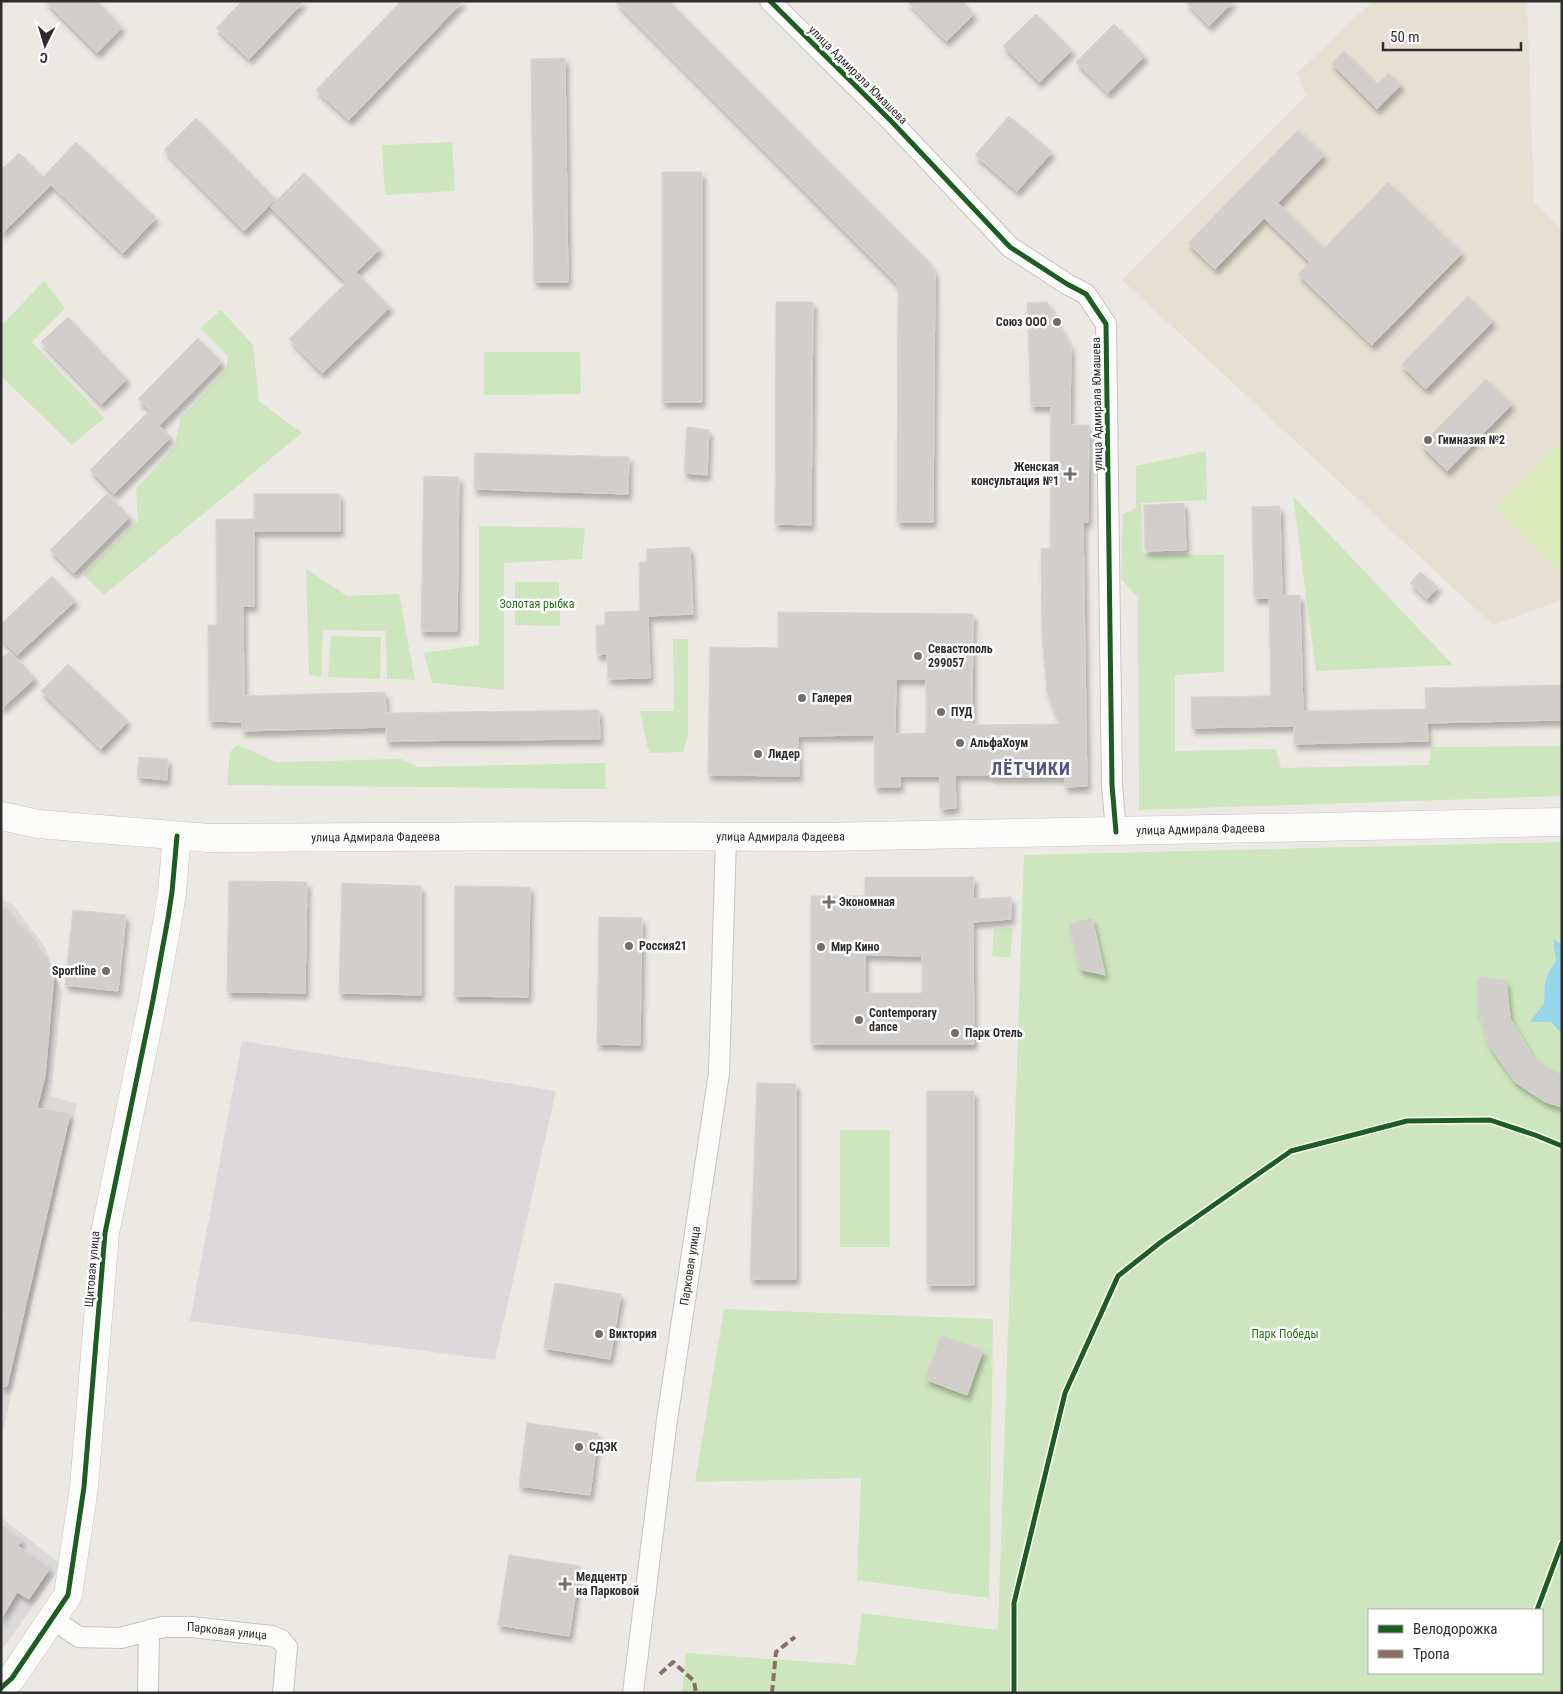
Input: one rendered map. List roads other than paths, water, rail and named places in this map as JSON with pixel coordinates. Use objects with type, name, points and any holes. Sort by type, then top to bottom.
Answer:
[{"type":"main road","name":"улица Адмирала Фадеева","points":[[1,816],[38,824],[209,838],[586,836],[726,838],[1562,822]]},
{"type":"main road","name":"Щитовая улица","points":[[1,1688],[12,1678],[68,1595],[84,1487],[105,1233],[153,1000],[172,892],[177,836]]},
{"type":"street","name":"улица Адмирала Юмашева","points":[[770,1],[892,122],[1010,247],[1086,294],[1106,324],[1112,775],[1116,832]]},
{"type":"street","name":"Парковая улица","points":[[633,1693],[667,1420],[719,1072],[726,838]]},
{"type":"street","name":"Парковая улица","points":[[52,1619],[79,1637],[120,1638],[163,1627],[192,1627],[272,1636],[281,1640],[287,1647],[283,1693]]},
{"type":"street","points":[[148,1693],[149,1630]]},
{"type":"water","points":[[1553,939],[1562,944],[1562,1034],[1551,1022],[1530,1022],[1544,1003],[1545,983],[1556,961]]},
{"type":"place","name":"Союз ООО","points":[[1057,322]]},
{"type":"place","name":"Гимназия №2","points":[[1428,440]]},
{"type":"place","name":"Женская консультация №1","points":[[1070,474]]},
{"type":"place","name":"Севастополь 299057","points":[[918,656]]},
{"type":"place","name":"Галерея","points":[[802,698]]},
{"type":"place","name":"ПУД","points":[[941,712]]},
{"type":"place","name":"АльфаХоум","points":[[960,743]]},
{"type":"place","name":"Лидер","points":[[758,754]]},
{"type":"place","name":"Экономная","points":[[829,902]]},
{"type":"place","name":"Россия21","points":[[629,946]]},
{"type":"place","name":"Мир Кино","points":[[821,947]]},
{"type":"place","name":"Sportline","points":[[106,971]]},
{"type":"place","name":"Contemporary dance","points":[[859,1020]]},
{"type":"place","name":"Парк Отель","points":[[955,1033]]},
{"type":"place","name":"Виктория","points":[[599,1334]]},
{"type":"place","name":"СДЭК","points":[[579,1447]]},
{"type":"place","name":"Медцентр на Парковой","points":[[565,1584]]},
{"type":"district","name":"ЛЁТЧИКИ","points":[[1031,769]]},
{"type":"park label","name":"Золотая рыбка","points":[[537,604]]},
{"type":"park label","name":"Парк Победы","points":[[1285,1334]]}]
